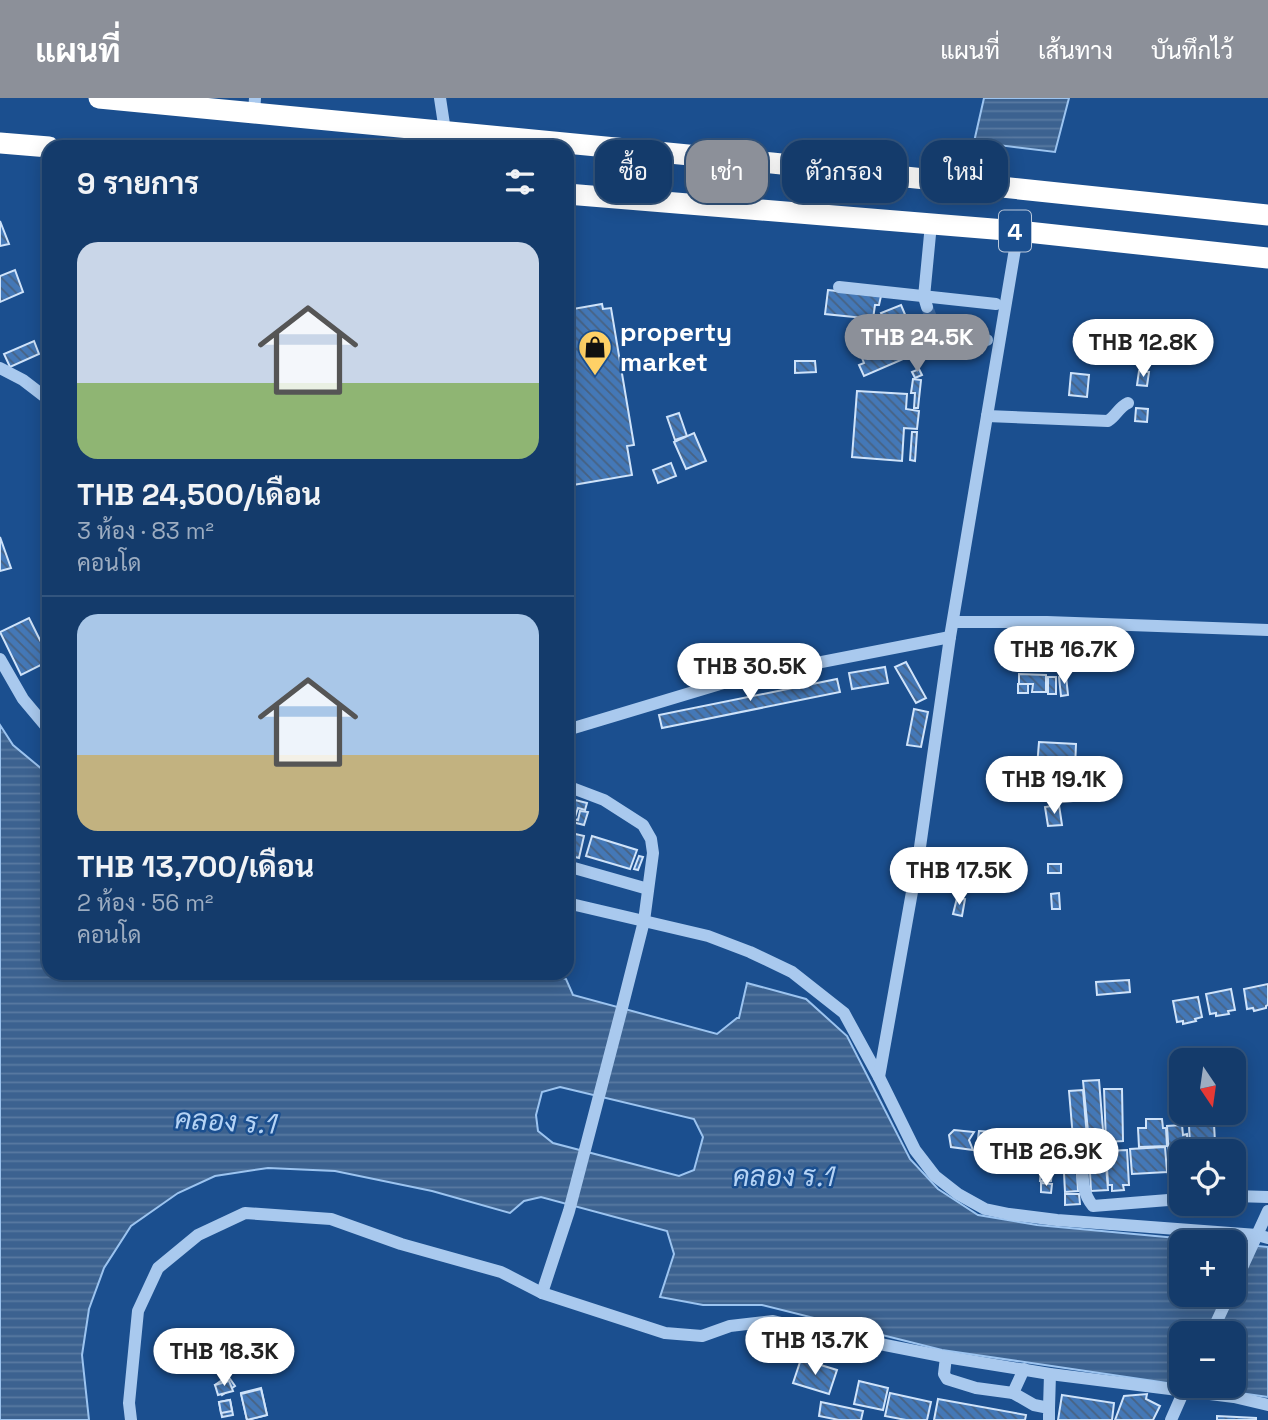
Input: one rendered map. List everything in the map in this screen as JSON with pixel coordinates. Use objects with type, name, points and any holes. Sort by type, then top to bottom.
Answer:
[{"type":"highway","name":"4","points":[[99,98],[255,105],[444,131],[540,140]]},
{"type":"highway","points":[[0,143],[42,146]]},
{"type":"highway","name":"4","points":[[574,143],[1268,215]]},
{"type":"highway","name":"4","points":[[574,195],[1018,231],[1268,258]]},
{"type":"street","points":[[440,98],[444,131]]},
{"type":"street","points":[[926,302],[931,224]]},
{"type":"street","points":[[879,1077],[920,847],[950,637],[1018,231]]},
{"type":"street","points":[[839,287],[926,302],[996,304]]},
{"type":"street","points":[[935,328],[939,336],[987,340]]},
{"type":"street","points":[[0,368],[23,380],[42,395]]},
{"type":"street","points":[[987,416],[1108,421],[1128,403]]},
{"type":"street","points":[[953,622],[1047,622],[1268,630]]},
{"type":"street","points":[[574,728],[740,678],[950,637]]},
{"type":"street","points":[[0,659],[23,699],[42,722]]},
{"type":"street","points":[[542,1293],[569,1211],[644,921],[652,846],[643,825],[604,800],[574,789]]},
{"type":"street","points":[[574,868],[648,889]]},
{"type":"street","points":[[574,905],[708,936],[792,972],[845,1013],[915,1150],[934,1176],[985,1209],[1057,1220],[1260,1238]]},
{"type":"street","points":[[1082,1151],[1084,1189],[1093,1206],[1169,1200]]},
{"type":"street","points":[[1246,1196],[1268,1197]]},
{"type":"street","points":[[1246,1263],[1260,1238],[1268,1212]]},
{"type":"street","points":[[131,1420],[129,1403],[138,1311],[158,1268],[198,1235],[245,1213],[331,1219],[401,1244],[501,1272],[542,1293],[665,1333],[702,1336],[730,1326],[773,1321],[946,1357],[1051,1374],[1169,1386]]},
{"type":"street","points":[[946,1357],[944,1374],[947,1379],[976,1388],[1013,1393],[1049,1414],[1051,1374]]},
{"type":"street","points":[[1013,1393],[1024,1369]]},
{"type":"street","points":[[1171,1420],[1181,1398]]},
{"type":"street","points":[[1238,1398],[1268,1405]]},
{"type":"water","points":[[984,98],[1069,98],[1055,152],[1008,146],[1008,140],[974,140]]},
{"type":"water","name":"คลอง ร.1","points":[[0,725],[13,745],[42,769],[42,980],[566,980],[573,995],[717,1034],[739,1018],[747,983],[806,999],[847,1036],[910,1159],[938,1189],[978,1215],[1037,1225],[1169,1237],[1169,1307],[1246,1307],[1246,1245],[1268,1247],[1268,1397],[1246,1394],[1246,1321],[1169,1321],[1169,1383],[942,1350],[762,1305],[703,1305],[660,1297],[674,1254],[667,1231],[541,1197],[524,1201],[510,1213],[432,1191],[335,1171],[268,1168],[215,1176],[178,1193],[131,1226],[104,1268],[89,1309],[82,1355],[89,1420],[0,1420]],"holes":[[[560,1087],[694,1119],[703,1137],[694,1170],[679,1176],[553,1143],[538,1131],[536,1115],[542,1092]]]},
{"type":"building","points":[[0,221],[9,244],[0,246]]},
{"type":"building","points":[[15,270],[23,292],[0,302],[0,276]]},
{"type":"building","points":[[828,290],[881,296],[879,305],[875,305],[873,319],[825,314]]},
{"type":"building","name":"property market","points":[[602,304],[603,309],[611,308],[634,445],[627,446],[632,475],[574,485],[574,309]]},
{"type":"building","points":[[901,305],[912,331],[884,340],[878,326],[886,323],[881,313]]},
{"type":"building","points":[[919,339],[924,350],[864,376],[859,365],[864,363],[860,353],[889,341],[893,350]]},
{"type":"building","points":[[34,341],[39,354],[10,367],[4,354]]},
{"type":"building","points":[[795,361],[815,361],[816,372],[795,373]]},
{"type":"building","points":[[919,369],[922,375],[915,378],[912,372]]},
{"type":"building","points":[[1139,371],[1149,372],[1147,386],[1137,385]]},
{"type":"building","points":[[1071,373],[1089,375],[1087,397],[1069,395]]},
{"type":"building","points":[[913,379],[921,380],[918,408],[914,408],[915,393],[911,393]]},
{"type":"building","points":[[857,391],[907,394],[906,409],[919,411],[917,429],[904,428],[902,461],[852,457]]},
{"type":"building","points":[[1136,408],[1148,409],[1147,422],[1135,421]]},
{"type":"building","points":[[679,413],[687,436],[675,440],[667,417]]},
{"type":"building","points":[[912,432],[917,432],[915,461],[910,460]]},
{"type":"building","points":[[694,433],[706,461],[686,469],[674,442]]},
{"type":"building","points":[[671,463],[676,476],[658,483],[653,470]]},
{"type":"building","points":[[0,537],[11,568],[0,571]]},
{"type":"building","points":[[29,618],[42,644],[42,664],[21,675],[0,632]]},
{"type":"building","points":[[906,662],[926,698],[916,703],[895,667]]},
{"type":"building","points":[[885,667],[888,683],[852,689],[849,673]]},
{"type":"building","points":[[1019,674],[1046,675],[1046,692],[1032,692],[1033,684],[1019,684]]},
{"type":"building","points":[[1066,676],[1068,695],[1061,696],[1059,677]]},
{"type":"building","points":[[1048,677],[1056,677],[1056,694],[1048,694]]},
{"type":"building","points":[[837,679],[840,692],[662,728],[659,715]]},
{"type":"building","points":[[1018,684],[1028,684],[1028,693],[1018,693]]},
{"type":"building","points":[[914,709],[928,712],[921,747],[907,745]]},
{"type":"building","points":[[1039,742],[1076,744],[1075,769],[1037,767]]},
{"type":"building","points":[[1069,773],[1072,801],[1054,803],[1053,790],[1028,793],[1026,778]]},
{"type":"building","points":[[574,800],[587,803],[585,810],[578,808],[575,817]]},
{"type":"building","points":[[1059,805],[1062,825],[1048,826],[1045,807]]},
{"type":"building","points":[[580,811],[588,812],[584,825],[574,822],[574,819],[578,820]]},
{"type":"building","points":[[574,834],[584,836],[579,858],[574,857]]},
{"type":"building","points":[[592,836],[637,850],[630,869],[586,856]]},
{"type":"building","points":[[639,856],[643,857],[638,870],[634,869]]},
{"type":"building","points":[[982,858],[994,860],[990,880],[978,878]]},
{"type":"building","points":[[1048,864],[1061,864],[1061,873],[1048,873]]},
{"type":"building","points":[[1059,893],[1060,909],[1052,909],[1051,894]]},
{"type":"building","points":[[957,898],[965,899],[962,916],[953,914]]},
{"type":"building","points":[[1129,980],[1130,992],[1097,995],[1096,982]]},
{"type":"building","points":[[1268,984],[1266,1008],[1254,1011],[1253,1008],[1247,1009],[1244,989]]},
{"type":"building","points":[[1231,989],[1235,1010],[1228,1011],[1229,1014],[1210,1014],[1206,994]]},
{"type":"building","points":[[1198,997],[1202,1017],[1183,1024],[1183,1021],[1177,1022],[1173,1001]]},
{"type":"building","points":[[1099,1080],[1103,1130],[1088,1131],[1083,1081]]},
{"type":"building","points":[[1104,1089],[1122,1089],[1123,1141],[1106,1142]]},
{"type":"building","points":[[1083,1090],[1087,1137],[1073,1138],[1069,1091]]},
{"type":"building","points":[[1146,1119],[1162,1119],[1163,1128],[1166,1128],[1167,1146],[1139,1147],[1138,1128],[1146,1128]]},
{"type":"building","points":[[1182,1125],[1183,1135],[1187,1134],[1187,1139],[1169,1139],[1169,1157],[1167,1126]]},
{"type":"building","points":[[1214,1125],[1215,1139],[1190,1139],[1189,1126]]},
{"type":"building","points":[[954,1130],[974,1132],[969,1140],[973,1150],[951,1147],[949,1135]]},
{"type":"building","points":[[979,1131],[995,1132],[988,1143],[990,1155],[976,1153]]},
{"type":"building","points":[[996,1136],[1027,1140],[1025,1158],[994,1154],[991,1144]]},
{"type":"building","points":[[1043,1140],[1055,1141],[1051,1181],[1040,1181]]},
{"type":"building","points":[[1058,1146],[1075,1146],[1075,1168],[1058,1170]]},
{"type":"building","points":[[1165,1147],[1167,1172],[1132,1174],[1130,1149]]},
{"type":"building","points":[[1127,1150],[1129,1185],[1123,1185],[1124,1190],[1112,1191],[1112,1185],[1108,1185],[1106,1151]]},
{"type":"building","points":[[1105,1153],[1108,1190],[1091,1191],[1089,1154]]},
{"type":"building","points":[[1077,1172],[1078,1191],[1065,1192],[1064,1173]]},
{"type":"building","points":[[1041,1183],[1052,1184],[1051,1193],[1041,1192]]},
{"type":"building","points":[[1065,1194],[1079,1194],[1080,1204],[1065,1205]]},
{"type":"building","points":[[801,1359],[837,1370],[829,1394],[793,1383]]},
{"type":"building","points":[[228,1376],[235,1386],[222,1395],[215,1385]]},
{"type":"building","points":[[229,1381],[233,1391],[218,1395],[215,1385]]},
{"type":"building","points":[[859,1381],[888,1388],[883,1410],[854,1404]]},
{"type":"building","points":[[261,1388],[267,1415],[247,1420],[241,1393]]},
{"type":"building","points":[[261,1389],[267,1415],[247,1420],[241,1394]]},
{"type":"building","points":[[890,1393],[931,1402],[927,1420],[885,1416]]},
{"type":"building","points":[[1147,1394],[1146,1399],[1160,1406],[1153,1420],[1115,1420],[1124,1396]]},
{"type":"building","points":[[1062,1395],[1114,1403],[1112,1420],[1058,1420]]},
{"type":"building","points":[[938,1399],[1026,1415],[1025,1420],[934,1420]]},
{"type":"building","points":[[230,1400],[233,1415],[222,1417],[219,1402]]},
{"type":"building","points":[[230,1400],[232,1411],[221,1413],[219,1402]]},
{"type":"building","points":[[821,1402],[863,1411],[861,1420],[819,1416]]},
{"type":"building","points":[[1217,1416],[1256,1418],[1256,1420],[1217,1420]]},
{"type":"tunnel","points":[[927,307],[935,328]]},
{"type":"place","name":"property market","points":[[595,377]]}]
